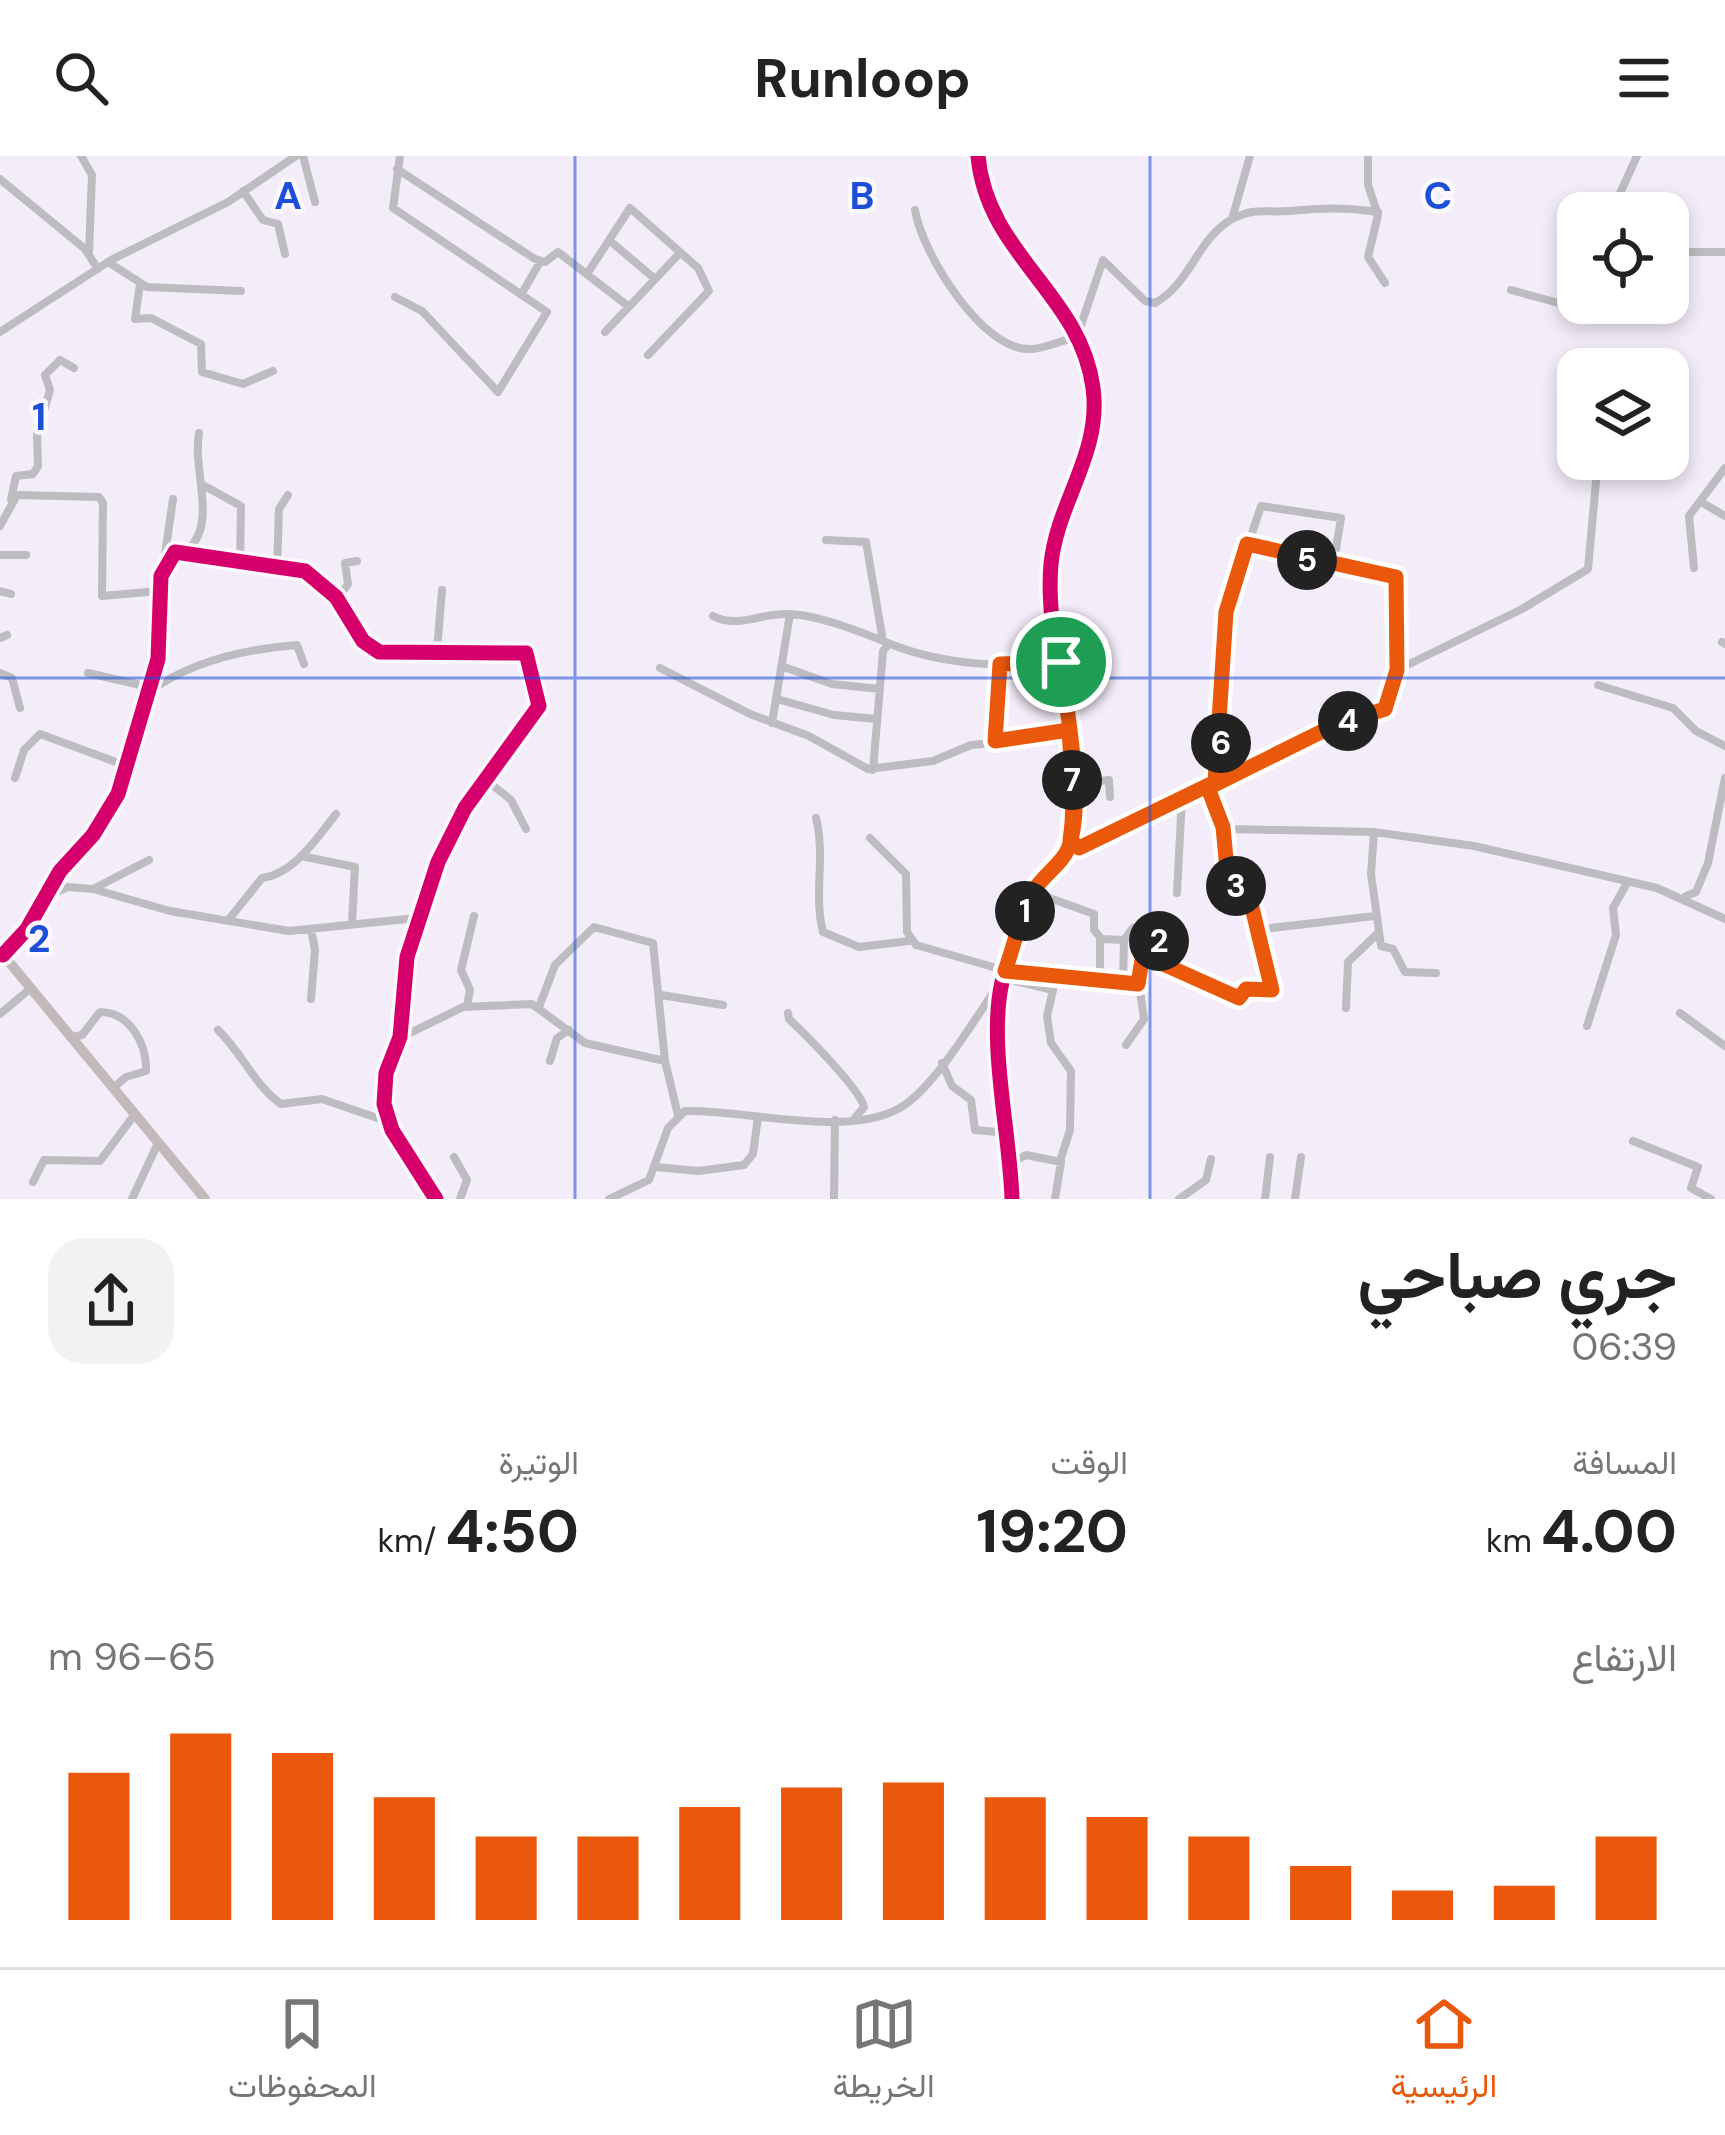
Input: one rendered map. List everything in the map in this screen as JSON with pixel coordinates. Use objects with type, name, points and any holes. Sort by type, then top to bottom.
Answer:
[{"type":"main road","points":[[2,953],[205,1199]]},
{"type":"street","points":[[81,156],[92,175],[89,254]]},
{"type":"street","points":[[0,332],[108,262],[243,191],[296,156],[316,202]]},
{"type":"street","points":[[395,297],[422,310],[469,367],[498,392],[548,312],[392,208],[400,156]]},
{"type":"street","points":[[978,156],[986,202],[1000,231],[1077,337],[1094,387],[1087,460],[1052,559],[1072,785],[1066,854]]},
{"type":"street","points":[[1232,219],[1250,156]]},
{"type":"street","points":[[1367,156],[1368,185],[1378,212],[1367,253],[1385,283]]},
{"type":"street","points":[[1620,192],[1634,157]]},
{"type":"street","points":[[397,169],[541,262]]},
{"type":"street","points":[[0,179],[89,254],[98,269]]},
{"type":"street","points":[[243,191],[263,220],[278,224],[285,254]]},
{"type":"street","points":[[1077,337],[1101,261],[1112,264],[1145,301],[1155,303],[1183,278],[1205,237],[1255,207],[1287,211],[1322,204],[1378,212]]},
{"type":"street","points":[[587,274],[633,208],[698,268],[710,290],[648,355]]},
{"type":"street","points":[[915,210],[919,232],[937,259],[946,288],[970,306],[993,338],[1030,350],[1077,337]]},
{"type":"street","points":[[609,240],[655,279]]},
{"type":"street","points":[[521,295],[541,262],[559,252],[628,307]]},
{"type":"street","points":[[1689,252],[1725,252]]},
{"type":"street","points":[[605,332],[679,254]]},
{"type":"street","points":[[108,262],[140,284],[241,291]]},
{"type":"street","points":[[140,284],[135,320],[152,317],[201,344],[202,372],[246,384],[273,371]]},
{"type":"street","points":[[1511,290],[1557,302]]},
{"type":"street","points":[[0,526],[16,476],[33,474],[38,466],[37,435],[50,390],[45,375],[60,360],[74,368]]},
{"type":"street","points":[[187,550],[198,540],[204,512],[195,471],[199,433]]},
{"type":"street","points":[[1694,568],[1687,526],[1725,468]]},
{"type":"street","points":[[1397,670],[1522,609],[1590,567],[1596,480]]},
{"type":"street","points":[[200,484],[241,506],[240,565]]},
{"type":"street","points":[[11,500],[22,494],[99,497],[104,503],[102,596],[159,591]]},
{"type":"street","points":[[277,568],[279,509],[288,495]]},
{"type":"street","points":[[2,953],[26,929],[116,798],[159,649],[159,591],[173,499]]},
{"type":"street","points":[[1123,983],[1124,940],[1133,928],[1142,936],[1158,939],[1163,964],[1239,998],[1246,989],[1272,990],[1247,889],[1228,880],[1223,827],[1211,785],[1226,612],[1266,502],[1338,517],[1334,567]]},
{"type":"street","points":[[1701,502],[1725,516]]},
{"type":"street","points":[[826,540],[866,542],[886,640],[873,770]]},
{"type":"street","points":[[1012,1199],[1010,1133],[996,1030],[1004,975],[1033,892],[1066,854],[1335,725],[1385,709],[1397,670],[1396,577],[1334,567],[1247,544]]},
{"type":"street","points":[[163,569],[175,552],[187,550],[240,565],[305,571],[338,600],[372,650],[484,649],[530,656],[539,706],[442,852],[406,957],[400,1037],[386,1073],[388,1121],[436,1199]]},
{"type":"street","points":[[0,555],[26,555]]},
{"type":"street","points":[[338,600],[348,584],[345,563],[357,561]]},
{"type":"street","points":[[437,652],[442,590]]},
{"type":"street","points":[[0,591],[11,594]]},
{"type":"street","points":[[713,616],[729,622],[790,614],[1000,664],[1061,662]]},
{"type":"street","points":[[772,723],[790,614]]},
{"type":"street","points":[[88,673],[148,690],[172,675],[227,654],[297,645],[304,664]]},
{"type":"street","points":[[995,741],[1000,664]]},
{"type":"street","points":[[784,667],[832,684],[880,688]]},
{"type":"street","points":[[661,668],[873,770],[933,761],[995,741],[1069,730]]},
{"type":"street","points":[[0,673],[16,686],[20,708]]},
{"type":"street","points":[[1598,685],[1673,708],[1696,731],[1725,746]]},
{"type":"street","points":[[777,699],[877,719]]},
{"type":"street","points":[[15,778],[25,751],[40,734],[124,765]]},
{"type":"street","points":[[1684,896],[1696,892],[1708,863],[1725,778]]},
{"type":"street","points":[[486,780],[512,800],[526,830]]},
{"type":"street","points":[[1072,785],[1108,780],[1110,797]]},
{"type":"street","points":[[1177,893],[1182,796]]},
{"type":"street","points":[[228,918],[262,878],[279,874],[300,856],[336,814]]},
{"type":"street","points":[[816,818],[825,853],[818,895],[823,932],[859,947],[909,941],[1053,990],[1047,1016],[1051,1043],[1071,1071],[1070,1130],[1055,1199]]},
{"type":"street","points":[[1223,827],[1374,832],[1523,855],[1684,896],[1725,919]]},
{"type":"street","points":[[1374,832],[1375,916],[1381,946],[1393,950],[1401,970],[1436,973]]},
{"type":"street","points":[[870,838],[906,874],[909,941]]},
{"type":"street","points":[[1070,840],[1079,848]]},
{"type":"street","points":[[300,856],[355,867],[352,923]]},
{"type":"street","points":[[94,889],[149,860]]},
{"type":"street","points":[[1587,1026],[1616,935],[1613,908],[1627,883]]},
{"type":"street","points":[[57,885],[94,889],[170,911],[228,918],[272,930],[418,918]]},
{"type":"street","points":[[1033,892],[1094,914],[1094,930],[1100,939],[1100,981]]},
{"type":"street","points":[[467,1006],[470,990],[461,970],[474,916]]},
{"type":"street","points":[[1254,930],[1375,916]]},
{"type":"street","points":[[539,1007],[555,965],[587,931],[602,925],[655,944],[664,1061],[678,1114],[656,1167],[634,1194],[610,1199]]},
{"type":"street","points":[[311,929],[315,950],[311,999]]},
{"type":"street","points":[[1346,1008],[1348,962],[1378,933]]},
{"type":"street","points":[[1126,1045],[1144,1018],[1138,984],[1142,936]]},
{"type":"street","points":[[1100,939],[1124,940]]},
{"type":"street","points":[[1004,975],[1138,984]]},
{"type":"street","points":[[678,1114],[879,1118],[906,1104],[1004,975]]},
{"type":"street","points":[[0,1014],[31,988]]},
{"type":"street","points":[[661,994],[723,1005]]},
{"type":"street","points":[[400,1037],[467,1006],[539,1007],[602,1049],[664,1061]]},
{"type":"street","points":[[73,1037],[82,1035],[100,1012],[126,1020],[142,1045],[146,1071],[113,1088]]},
{"type":"street","points":[[788,1012],[789,1019],[816,1040],[825,1060],[860,1094],[864,1107],[854,1119]]},
{"type":"street","points":[[1680,1013],[1725,1046]]},
{"type":"street","points":[[218,1030],[244,1056],[262,1088],[281,1104],[322,1099],[388,1121]]},
{"type":"street","points":[[550,1061],[557,1038],[570,1030]]},
{"type":"street","points":[[942,1061],[952,1086],[970,1100],[975,1130],[1010,1133]]},
{"type":"street","points":[[33,1182],[44,1160],[100,1161],[134,1114]]},
{"type":"street","points":[[656,1167],[698,1171],[744,1165],[753,1154],[758,1118]]},
{"type":"street","points":[[834,1199],[836,1120]]},
{"type":"street","points":[[1633,1141],[1698,1166],[1691,1188],[1711,1199]]},
{"type":"street","points":[[132,1199],[158,1142]]},
{"type":"street","points":[[1011,1163],[1022,1155],[1060,1160]]},
{"type":"street","points":[[454,1157],[467,1180],[460,1199]]},
{"type":"street","points":[[1265,1199],[1270,1157]]},
{"type":"street","points":[[1295,1199],[1301,1157]]},
{"type":"street","points":[[1179,1199],[1207,1180],[1211,1159]]},
{"type":"cycle path","points":[[978,156],[985,191],[998,221],[1054,299],[1085,355],[1094,412],[1051,564],[1052,624],[1072,755],[1071,833],[1063,853],[1027,905],[998,1006],[998,1060],[1012,1199]]},
{"type":"cycle path","points":[[3,955],[27,929],[60,871],[93,835],[118,794],[158,659],[161,576],[175,552],[305,571],[336,597],[363,641],[379,652],[526,653],[539,706],[465,808],[438,862],[407,957],[400,1037],[386,1073],[384,1104],[392,1130],[436,1199]]},
{"type":"route","points":[[1061,662],[1000,664],[995,741],[1007,742],[1029,732],[1069,730],[1072,785],[1074,809],[1072,825],[1070,840],[1079,848],[1215,782],[1226,612],[1247,544],[1337,568],[1396,577],[1397,670],[1385,709],[1335,725],[1208,788],[1223,827],[1228,880],[1248,891],[1259,952],[1270,971],[1272,990],[1246,989],[1239,998],[1211,988],[1163,964],[1160,942],[1146,936],[1142,936],[1138,984],[1005,971],[1031,895],[1066,854],[1070,840],[1074,809],[1069,730],[1061,662]]}]
